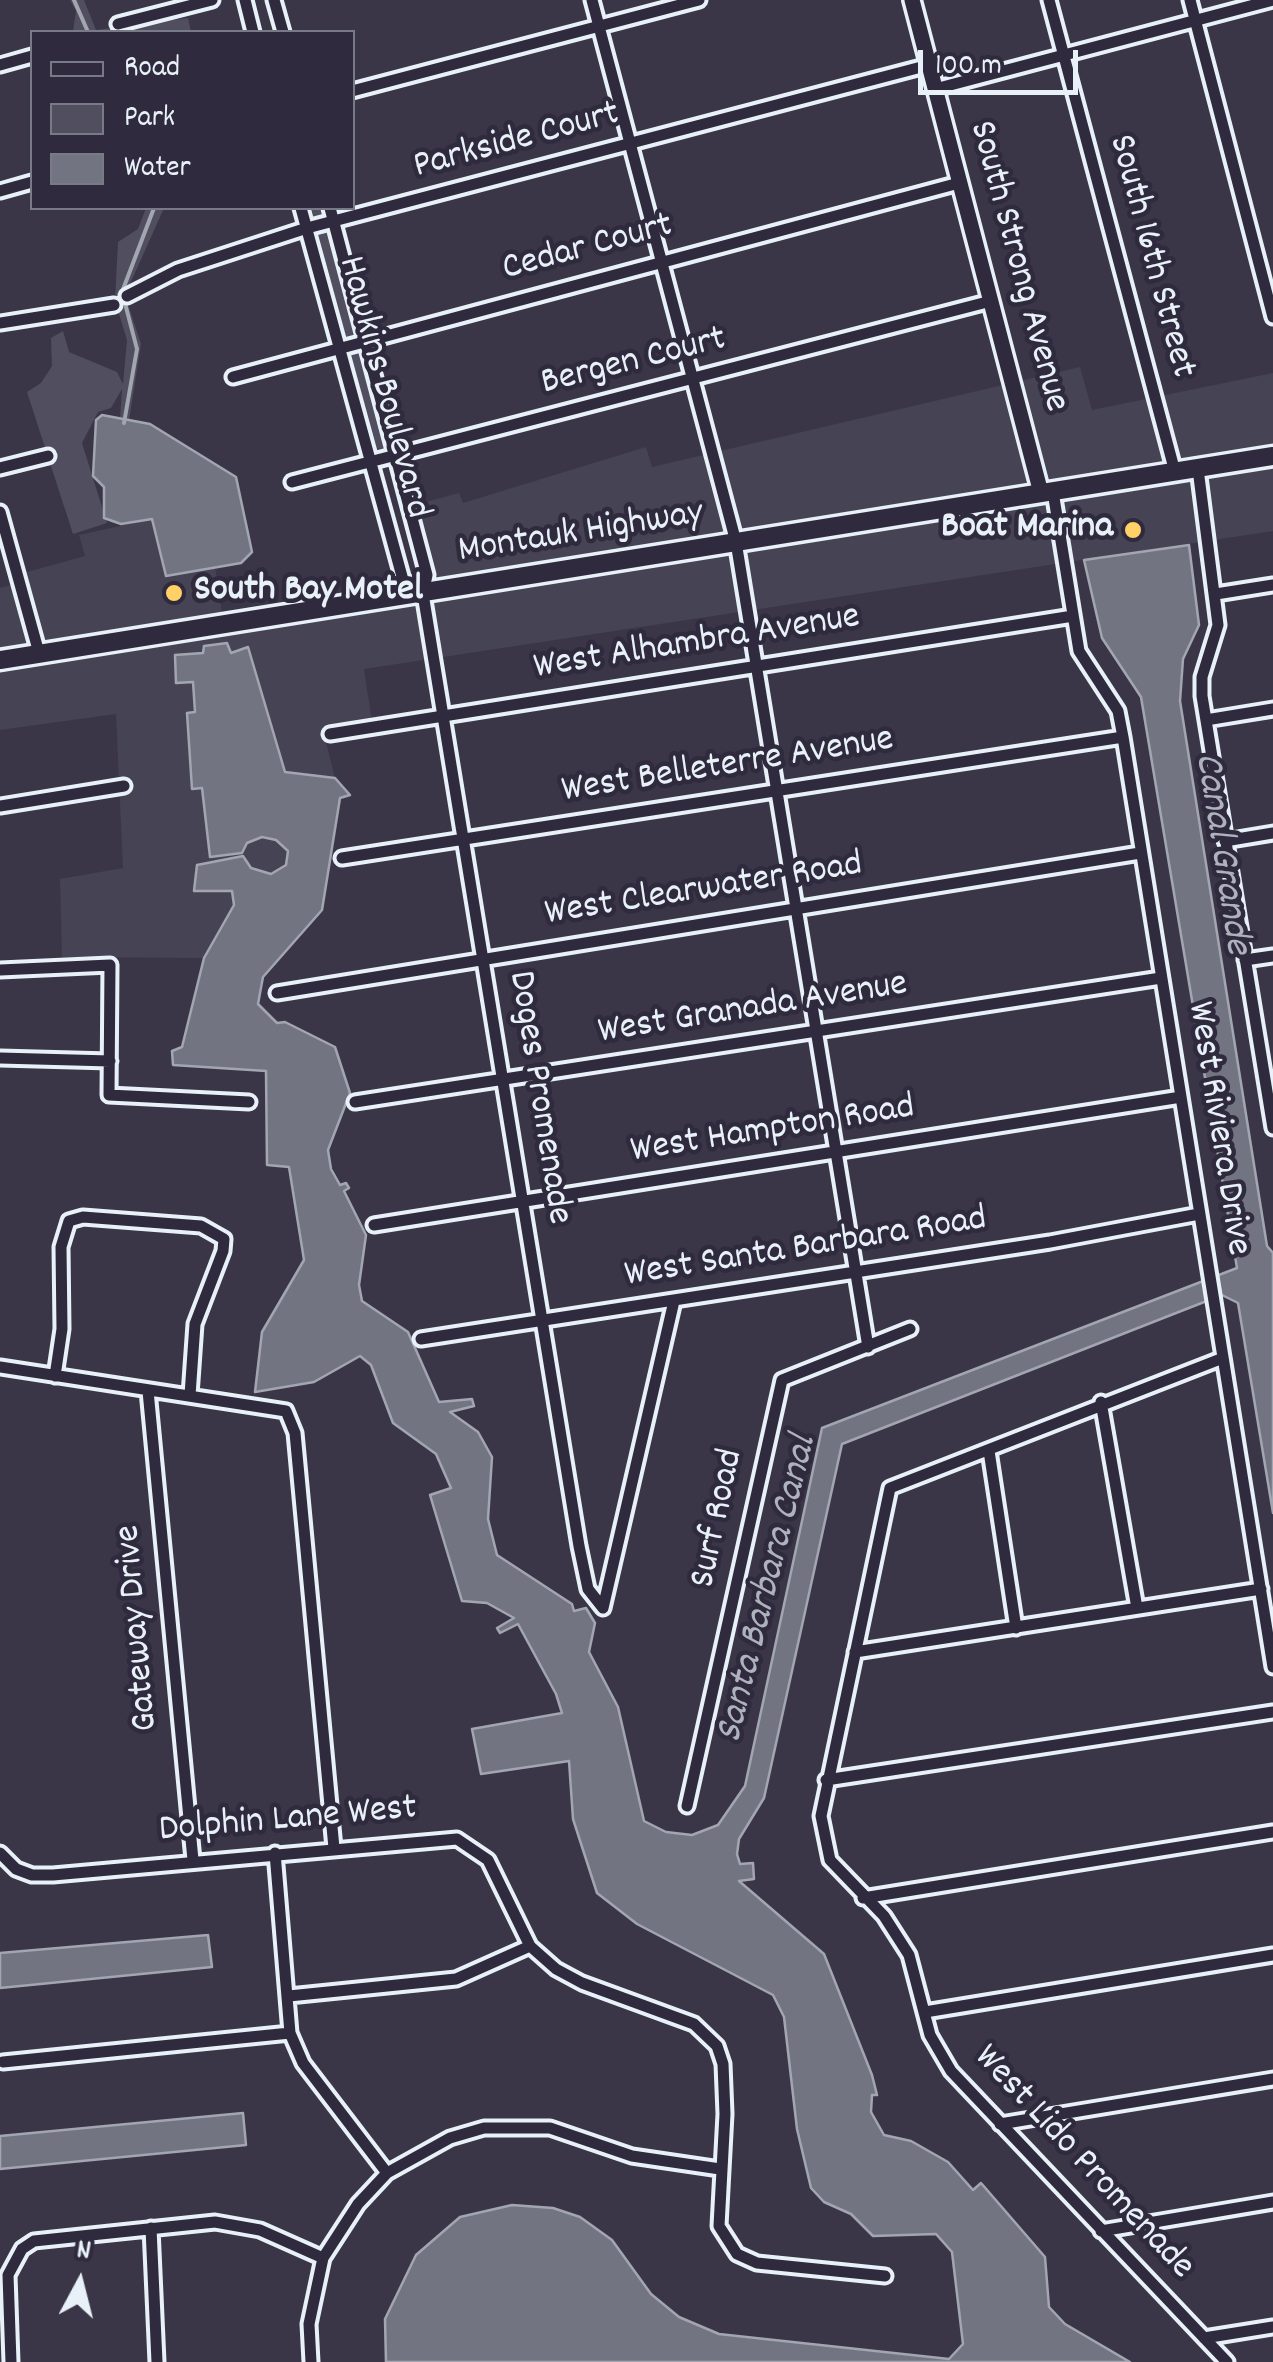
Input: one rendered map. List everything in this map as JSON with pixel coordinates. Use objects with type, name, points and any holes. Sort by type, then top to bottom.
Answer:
[{"type":"main road","name":"Montauk Highway","points":[[0,660],[1273,456]]},
{"type":"street","points":[[118,24],[212,0]]},
{"type":"street","points":[[244,0],[252,30]]},
{"type":"street","points":[[274,0],[282,30]]},
{"type":"street","points":[[592,0],[736,542],[868,1347]]},
{"type":"street","points":[[355,91],[699,0]]},
{"type":"street","name":"South Strong Avenue","points":[[912,0],[991,301],[1047,492]]},
{"type":"street","name":"South 16th Street","points":[[1050,0],[1175,472]]},
{"type":"street","points":[[1190,0],[1273,316]]},
{"type":"street","points":[[935,89],[1273,0]]},
{"type":"street","points":[[0,65],[30,57]]},
{"type":"street","name":"Parkside Court","points":[[127,296],[178,270],[307,228],[929,66]]},
{"type":"street","points":[[0,191],[30,183]]},
{"type":"street","name":"Cedar Court","points":[[233,377],[959,183]]},
{"type":"street","name":"Hawkins Boulevard","points":[[302,210],[403,580],[423,594],[427,575],[330,210]]},
{"type":"street","name":"Bergen Court","points":[[292,482],[991,301]]},
{"type":"street","points":[[0,323],[114,305]]},
{"type":"street","points":[[0,468],[48,456]]},
{"type":"street","points":[[1198,469],[1216,594],[1216,642],[1202,677],[1206,720],[1269,1080],[1273,1128]]},
{"type":"street","name":"West Riviera Drive","points":[[1047,492],[1079,651],[1118,712],[1123,737],[1273,1667]]},
{"type":"street","points":[[0,512],[38,654]]},
{"type":"street","points":[[1216,594],[1273,585]]},
{"type":"street","name":"Doges Promenade","points":[[423,594],[583,1566],[588,1588],[603,1608],[674,1301]]},
{"type":"street","name":"West Alhambra Avenue","points":[[330,734],[1073,616]]},
{"type":"street","points":[[1206,720],[1273,709]]},
{"type":"street","name":"West Belleterre Avenue","points":[[342,858],[1123,737]]},
{"type":"street","points":[[0,806],[124,786]]},
{"type":"street","points":[[1226,841],[1273,833]]},
{"type":"street","name":"West Clearwater Road","points":[[276,993],[1140,853]]},
{"type":"street","points":[[1245,960],[1273,956]]},
{"type":"street","points":[[0,970],[110,965],[109,1095],[250,1102]]},
{"type":"street","name":"West Granada Avenue","points":[[355,1102],[1160,978]]},
{"type":"street","points":[[0,1058],[110,1060]]},
{"type":"street","name":"West Hampton Road","points":[[374,1224],[1181,1097]]},
{"type":"street","name":"West Santa Barbara Road","points":[[421,1339],[1199,1214]]},
{"type":"street","points":[[56,1376],[62,1329],[62,1247],[69,1221],[83,1217],[201,1226],[224,1240],[196,1324],[190,1396]]},
{"type":"street","name":"Surf Road","points":[[687,1806],[782,1380],[910,1329]]},
{"type":"street","name":"West Lido Promenade","points":[[1222,1358],[1101,1402],[989,1451],[890,1488],[821,1816],[830,1860],[897,1932],[916,1976],[938,2052],[963,2086],[1226,2362]]},
{"type":"street","points":[[0,1367],[286,1410],[295,1433],[334,1848]]},
{"type":"street","name":"Gateway Drive","points":[[148,1390],[192,1860]]},
{"type":"street","points":[[1101,1402],[1138,1608]]},
{"type":"street","points":[[989,1451],[1016,1628]]},
{"type":"street","points":[[855,1652],[1261,1590]]},
{"type":"street","points":[[826,1780],[1273,1712]]},
{"type":"street","points":[[863,1898],[1273,1832]]},
{"type":"street","name":"Dolphin Lane West","points":[[0,1853],[16,1869],[32,1875],[439,1838],[466,1844],[488,1860],[530,1946]]},
{"type":"street","points":[[275,1853],[290,2033],[303,2062],[387,2173]]},
{"type":"street","points":[[288,1996],[456,1980],[530,1946],[556,1969],[582,1983],[694,2024],[708,2034],[724,2064],[719,2226],[737,2254],[756,2263],[885,2276]]},
{"type":"street","points":[[926,2012],[1273,1955]]},
{"type":"street","points":[[3,2062],[290,2033]]},
{"type":"street","points":[[1000,2124],[1273,2079]]},
{"type":"street","points":[[311,2362],[309,2324],[322,2258],[358,2204],[387,2173],[450,2138],[484,2128],[550,2128],[632,2156],[720,2169]]},
{"type":"street","points":[[1101,2231],[1273,2202]]},
{"type":"street","points":[[11,2362],[8,2276],[22,2249],[49,2238],[215,2222],[242,2226],[322,2258]]},
{"type":"street","points":[[151,2228],[157,2362]]},
{"type":"street","points":[[1204,2338],[1273,2327]]},
{"type":"shaded area","points":[[1080,367],[1092,410],[1273,373],[1273,531],[364,669],[372,722],[323,730],[335,778],[285,772],[248,647],[231,653],[227,644],[203,653],[193,682],[195,712],[187,713],[192,788],[201,788],[210,857],[262,837],[275,840],[288,852],[286,865],[271,874],[251,868],[243,856],[197,865],[232,891],[234,905],[204,958],[62,957],[60,879],[123,868],[116,714],[0,730],[0,588],[22,582],[20,574],[85,556],[79,535],[152,519],[166,575],[215,568],[224,625],[436,594],[414,505],[459,493],[463,503],[646,447],[652,467]]},
{"type":"green space","points":[[70,0],[84,0],[96,30],[73,30],[76,11]]},
{"type":"green space","points":[[188,18],[191,30],[96,30]]},
{"type":"green space","points":[[145,210],[163,210],[125,295],[141,344],[129,420],[120,419],[122,389],[111,408],[98,412],[82,443],[107,523],[73,534],[27,392],[41,383],[52,366],[51,338],[63,331],[69,352],[117,372],[123,384],[127,340],[115,301],[118,242],[138,229]]},
{"type":"green space","points":[[312,210],[323,210],[387,448],[376,449]]},
{"type":"water","points":[[102,415],[150,424],[236,477],[252,552],[241,563],[166,576],[152,519],[121,524],[104,518],[104,487],[93,476],[96,420]]},
{"type":"water","points":[[1189,545],[1199,625],[1183,659],[1180,701],[1267,1246],[1273,1253],[1273,1513],[1238,1303],[1222,1295],[842,1444],[764,1798],[739,1839],[737,1854],[740,1864],[753,1863],[754,1879],[739,1881],[824,1954],[872,2075],[877,2095],[872,2095],[871,2112],[884,2135],[911,2141],[948,2162],[973,2190],[981,2183],[1045,2257],[1049,2307],[1065,2324],[1130,2362],[386,2362],[385,2319],[416,2255],[460,2217],[512,2205],[553,2208],[580,2217],[612,2240],[651,2294],[679,2317],[719,2334],[949,2359],[963,2344],[952,2252],[936,2234],[873,2236],[851,2214],[824,2202],[811,2188],[797,2129],[784,2017],[773,1995],[637,1924],[597,1893],[573,1819],[569,1761],[481,1774],[472,1729],[562,1713],[556,1694],[518,1624],[500,1633],[497,1628],[514,1618],[487,1603],[462,1601],[430,1495],[451,1488],[436,1454],[393,1423],[371,1365],[360,1356],[314,1382],[255,1392],[262,1332],[304,1260],[289,1167],[267,1165],[266,1071],[173,1065],[172,1051],[182,1047],[204,958],[234,905],[232,891],[194,891],[197,865],[243,856],[251,868],[271,874],[286,865],[288,851],[276,840],[262,837],[247,843],[242,853],[210,857],[202,788],[192,789],[187,713],[195,712],[193,682],[176,683],[175,655],[203,653],[204,646],[227,643],[231,653],[248,647],[285,772],[335,778],[350,795],[340,798],[322,910],[263,977],[258,1004],[277,1023],[285,1022],[335,1047],[350,1093],[328,1150],[331,1169],[340,1185],[346,1183],[349,1188],[344,1191],[366,1235],[359,1285],[362,1301],[408,1332],[439,1402],[472,1399],[474,1406],[450,1412],[478,1432],[492,1457],[488,1519],[497,1555],[572,1604],[574,1611],[586,1608],[595,1623],[589,1652],[618,1707],[644,1821],[666,1832],[692,1835],[718,1825],[745,1786],[822,1428],[1237,1268],[1141,697],[1102,638],[1084,560]]},
{"type":"water","points":[[208,1935],[212,1967],[0,1988],[0,1953]]},
{"type":"water","points":[[243,2113],[246,2145],[0,2169],[0,2136]]},
{"type":"waterway","points":[[74,0],[87,30]]},
{"type":"waterway","points":[[124,423],[137,349],[122,292],[153,210]]},
{"type":"place","name":"Boat Marina","points":[[1133,530]]},
{"type":"place","name":"South Bay Motel","points":[[174,593]]},
{"type":"water label","name":"Canal Grande","points":[[1219,854]]},
{"type":"water label","name":"Santa Barbara Canal","points":[[770,1590]]}]
